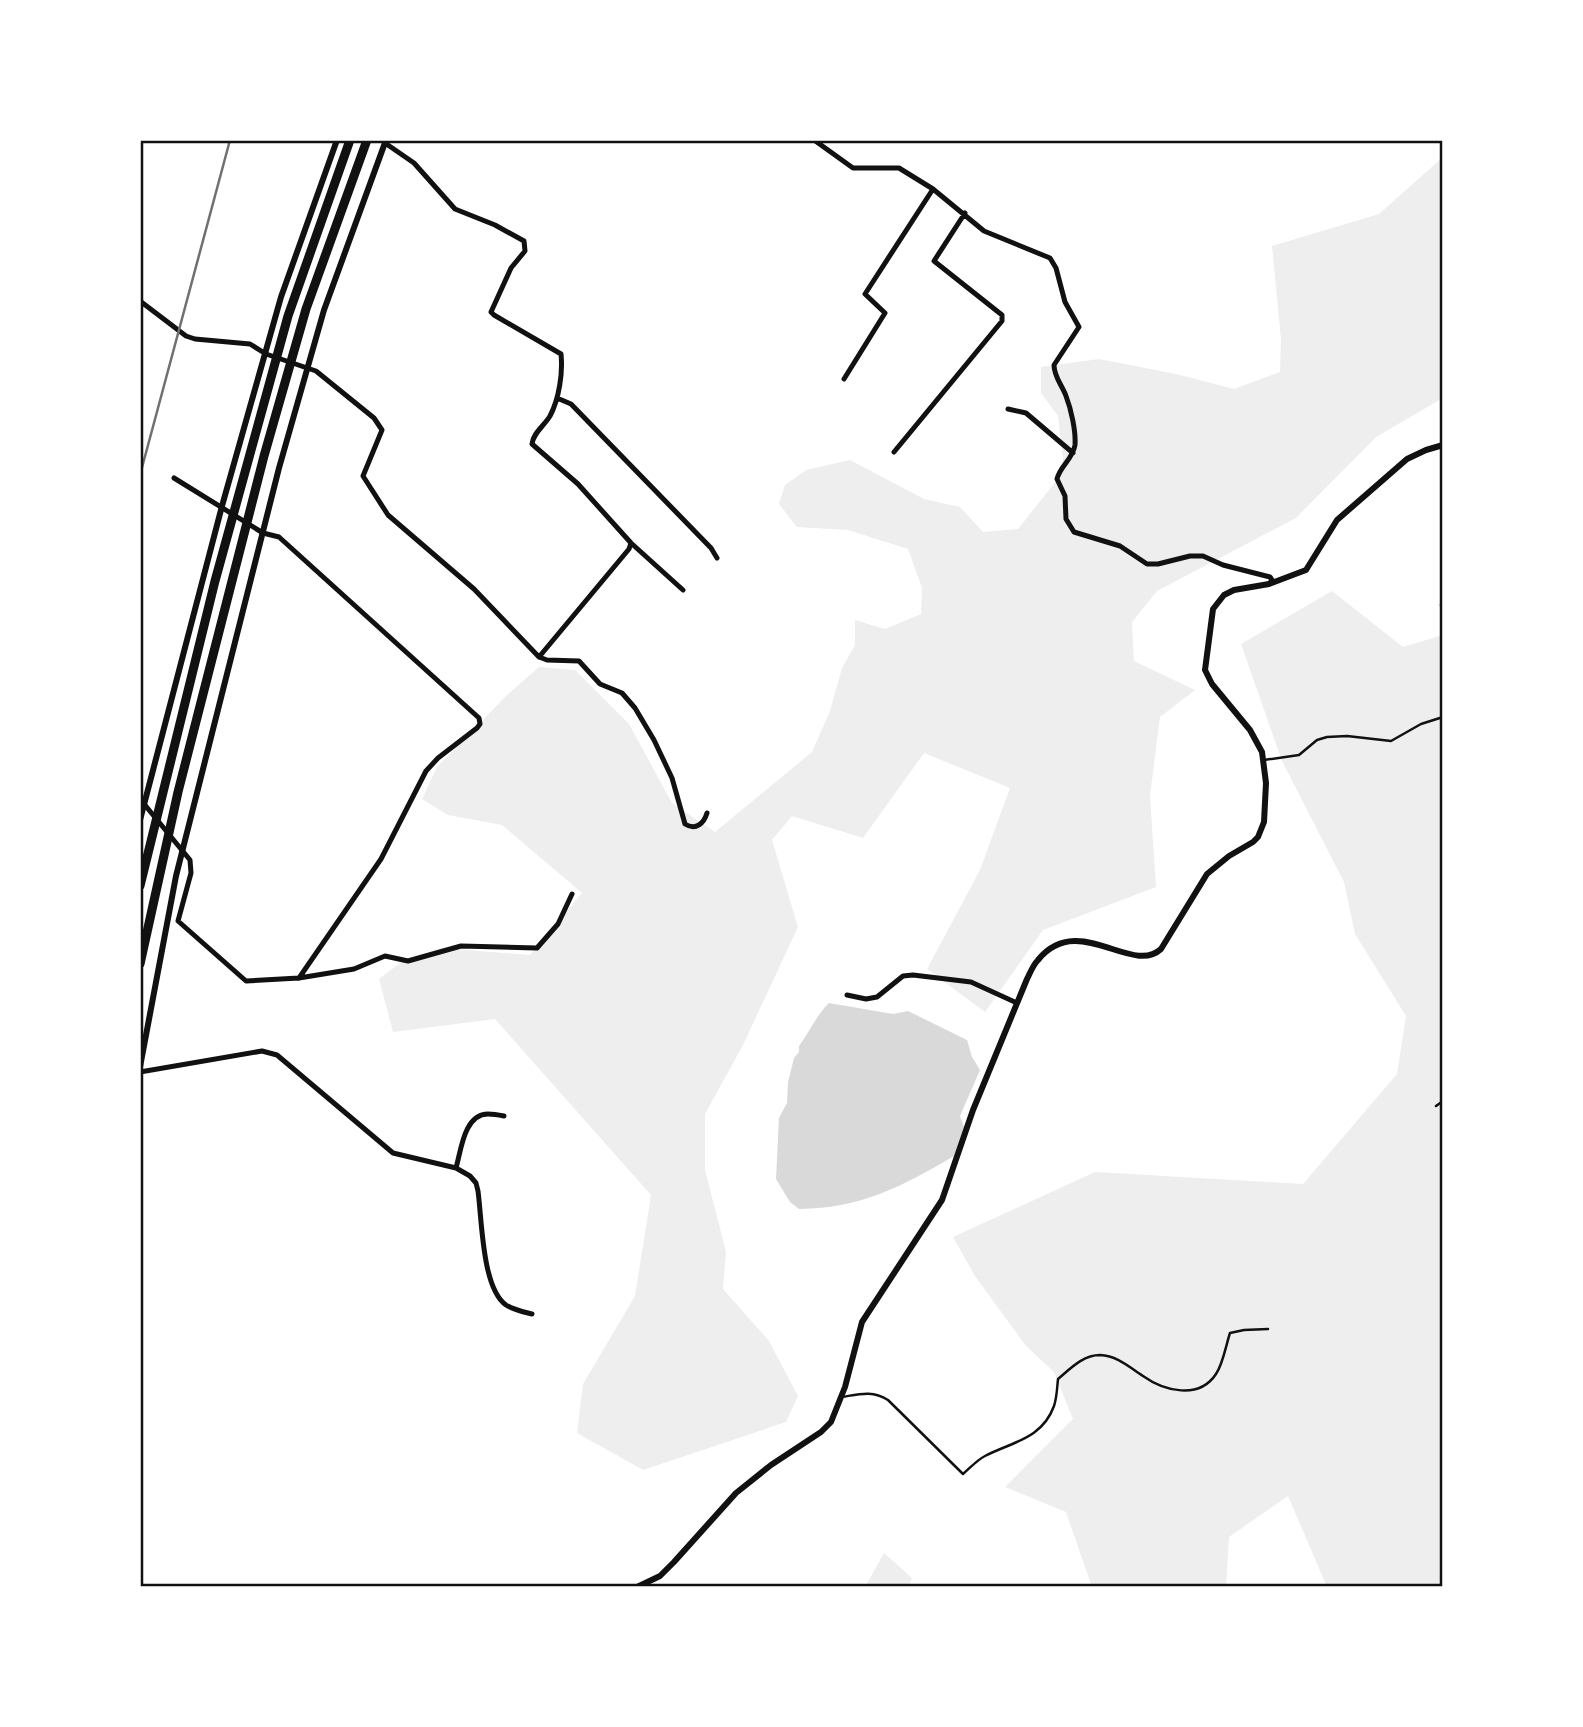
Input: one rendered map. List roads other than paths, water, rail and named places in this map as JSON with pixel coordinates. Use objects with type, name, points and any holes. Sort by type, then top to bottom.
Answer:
[{"type":"highway","points":[[140,886],[215,581],[288,316],[350,140]]},
{"type":"highway","points":[[140,964],[178,792],[264,456],[306,309],[367,140]]},
{"type":"street","points":[[140,820],[142,800],[281,297],[337,140]]},
{"type":"street","points":[[814,140],[853,168],[899,168],[933,188],[984,231],[1044,254],[1054,263],[1063,296],[1079,327],[1054,365],[1067,397],[1075,440],[1073,453],[1060,470],[1057,479],[1065,496],[1066,519],[1074,532],[1120,546],[1147,564],[1203,556],[1223,565],[1270,577],[1272,580],[1269,584]]},
{"type":"street","points":[[532,1314],[505,1304],[494,1291],[489,1275],[476,1183],[470,1176],[456,1168],[393,1153],[277,1055],[269,1051],[140,1070],[166,918],[263,533],[307,368],[335,276],[386,141],[414,163],[455,209],[495,225],[524,241],[525,251],[511,268],[491,312],[561,354],[557,398],[532,444],[578,484],[631,542],[683,590]]},
{"type":"street","points":[[844,379],[885,313],[865,294],[933,188]]},
{"type":"street","points":[[894,452],[1002,321],[1002,316],[934,261],[965,213]]},
{"type":"street","points":[[140,301],[186,336],[204,341],[250,344],[266,354],[316,371],[374,418],[382,430],[363,476],[388,515],[474,589],[539,657],[547,660],[579,661],[600,684],[622,693],[635,708],[654,740],[678,795],[685,824],[689,827],[700,825],[707,813]]},
{"type":"street","points":[[557,398],[571,404],[711,548],[717,558]]},
{"type":"street","points":[[1008,409],[1026,413],[1073,453]]},
{"type":"street","points":[[637,1587],[660,1576],[736,1493],[831,1422],[842,1397],[862,1322],[942,1200],[973,1110],[1017,1003],[1038,960],[1060,944],[1072,940],[1084,940],[1123,953],[1146,956],[1156,954],[1207,874],[1258,837],[1264,822],[1264,760],[1256,739],[1212,684],[1204,664],[1210,617],[1217,601],[1234,590],[1269,584],[1306,570],[1337,520],[1407,459],[1443,445]]},
{"type":"street","points":[[174,478],[263,533],[279,537],[476,714],[480,724],[426,771],[381,859],[299,978]]},
{"type":"street","points":[[539,657],[629,550],[631,542]]},
{"type":"street","points":[[142,800],[190,860],[191,873],[179,916],[181,925],[246,981],[299,978],[354,969],[385,956],[403,962],[461,946],[537,948],[558,924],[572,894]]},
{"type":"street","points":[[847,995],[866,999],[877,997],[903,976],[913,975],[971,982],[1017,1003]]},
{"type":"street","points":[[456,1168],[464,1137],[474,1119],[486,1113],[504,1116]]},
{"type":"lane","points":[[1441,605],[1443,615]]},
{"type":"lane","points":[[1264,760],[1299,755],[1317,740],[1327,737],[1347,736],[1391,741],[1421,724],[1443,717]]},
{"type":"lane","points":[[1436,1106],[1443,1101]]},
{"type":"lane","points":[[842,1397],[867,1393],[878,1394],[888,1400],[963,1474],[982,1458],[1024,1441],[1034,1434],[1046,1421],[1054,1406],[1058,1379],[1083,1359],[1099,1355],[1116,1359],[1159,1385],[1186,1391],[1208,1383],[1217,1373],[1230,1333],[1268,1329]]},
{"type":"railway","points":[[140,475],[230,140]]}]
